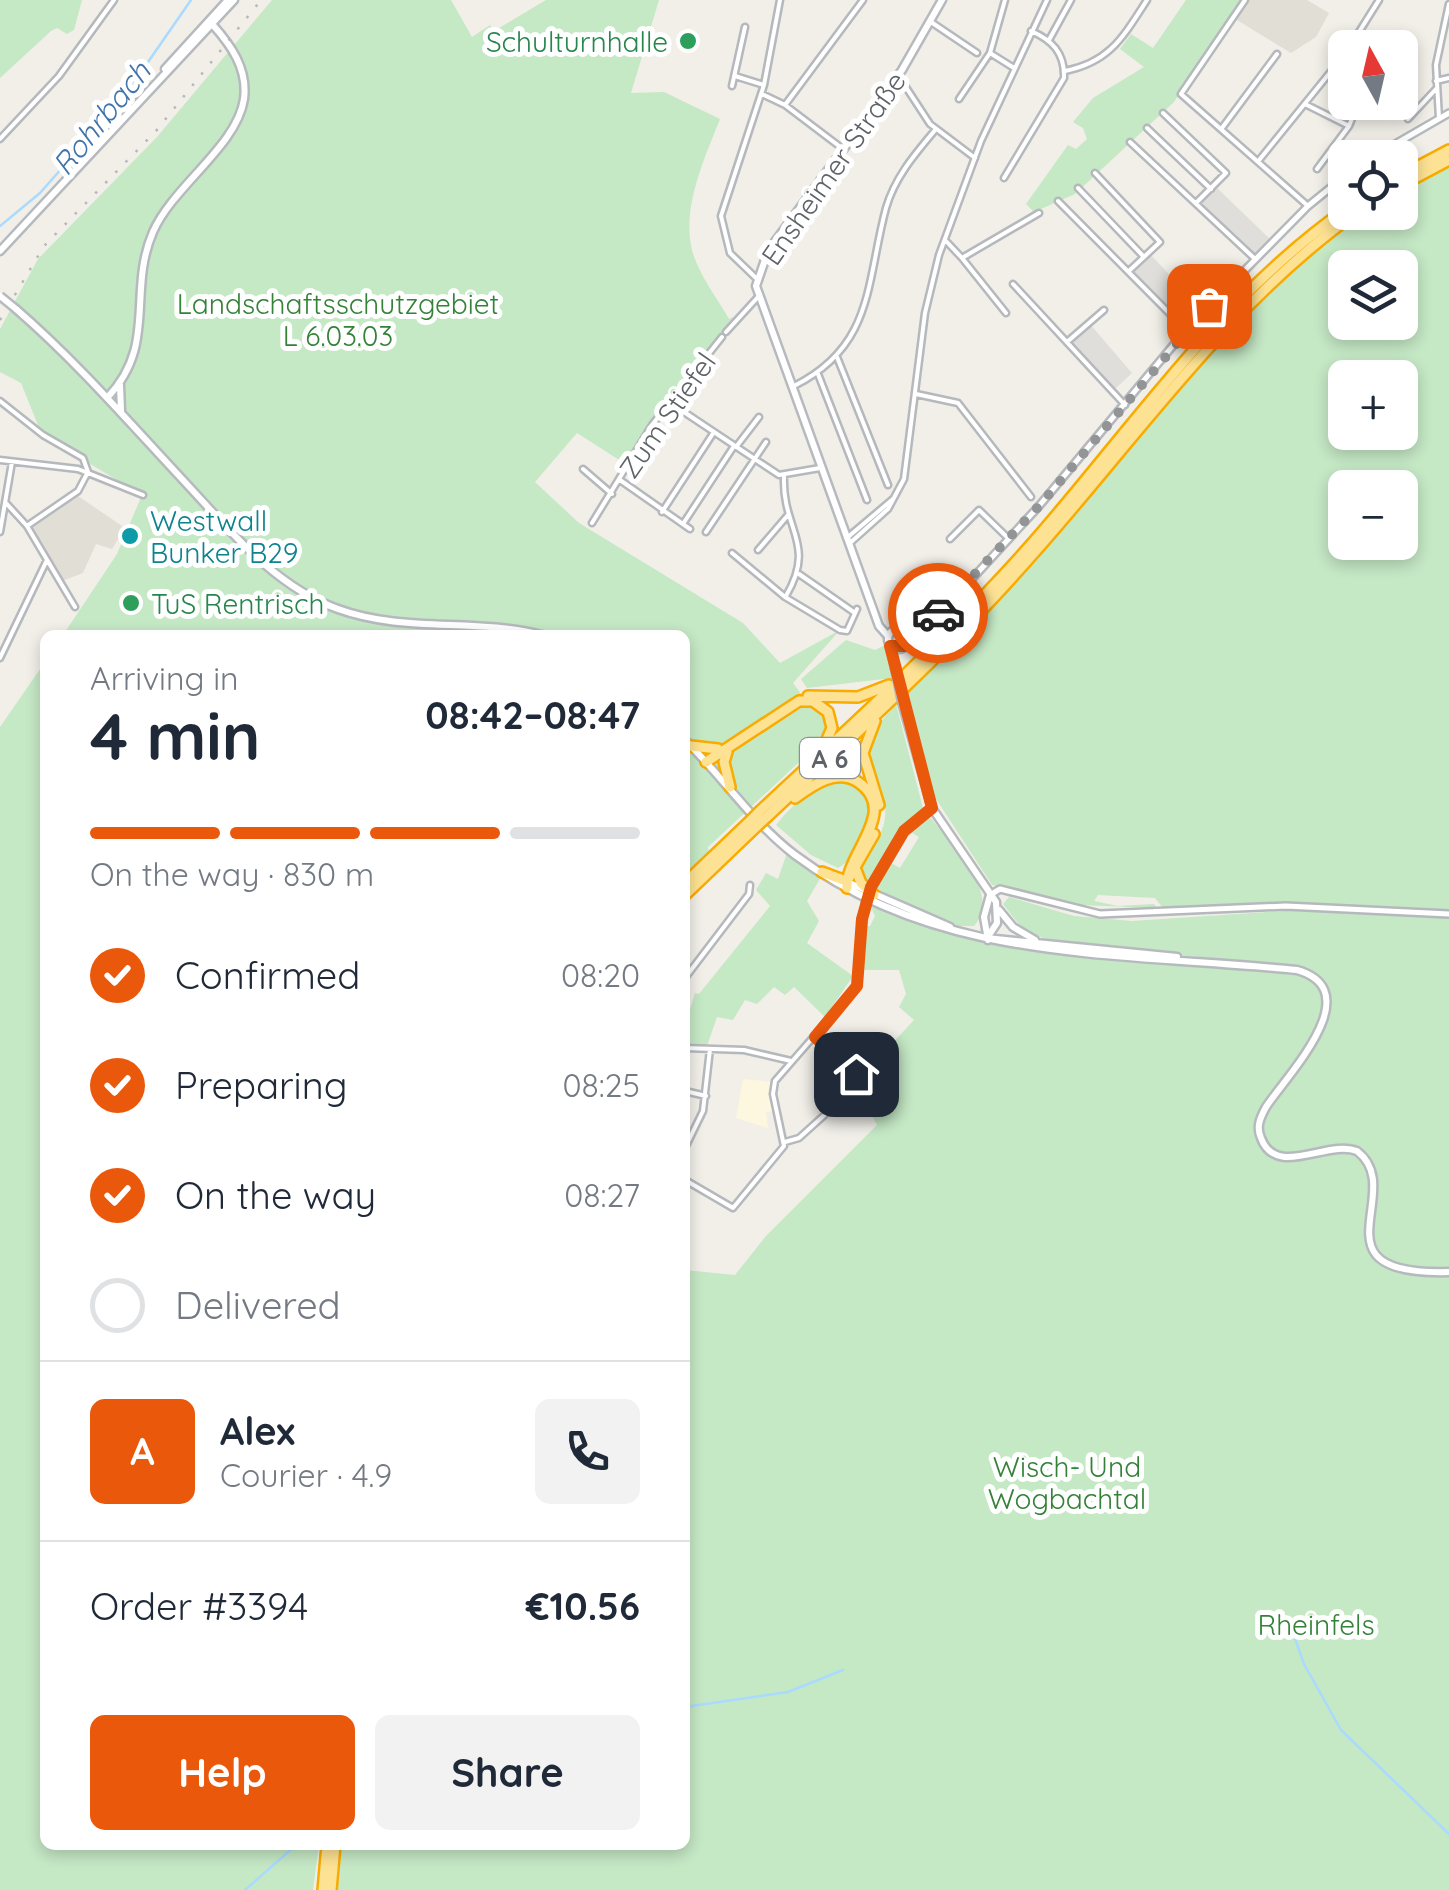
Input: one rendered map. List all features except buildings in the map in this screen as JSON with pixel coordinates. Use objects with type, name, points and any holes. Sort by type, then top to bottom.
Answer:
[{"type":"highway","points":[[1418,166],[1449,150]]},
{"type":"highway","points":[[1418,176],[1449,160]]},
{"type":"highway","name":"A 6","points":[[764,813],[786,786],[912,667],[1030,546],[1230,310],[1328,223]]},
{"type":"highway","name":"A 6","points":[[690,890],[764,813],[897,701],[1008,583],[1229,324],[1296,260],[1334,230]]},
{"type":"highway","points":[[690,743],[723,750],[789,701],[807,696],[868,695],[912,667]]},
{"type":"highway","points":[[825,872],[846,885],[880,816],[863,748],[872,725],[897,701]]},
{"type":"highway","points":[[706,762],[790,704],[820,704],[831,717],[829,738],[786,786]]},
{"type":"highway","points":[[723,750],[730,787]]},
{"type":"highway","points":[[764,813],[823,780],[856,781],[870,795],[874,816],[854,868],[861,883],[874,895]]},
{"type":"highway","name":"A 6","points":[[690,879],[754,823]]},
{"type":"highway","points":[[825,872],[854,868]]},
{"type":"highway","points":[[323,1890],[327,1850]]},
{"type":"highway","points":[[331,1890],[335,1850]]},
{"type":"main road","points":[[0,251],[231,0]]},
{"type":"main road","name":"Ensheimer Straße","points":[[893,647],[890,633],[879,626],[753,276],[898,74],[942,0]]},
{"type":"main road","points":[[122,414],[117,397],[140,336],[142,271],[155,228],[175,196],[229,132],[243,105],[242,68],[224,40],[208,27]]},
{"type":"main road","points":[[0,296],[96,386],[258,558],[311,597],[335,608],[389,622],[513,630]]},
{"type":"main road","points":[[107,398],[120,383]]},
{"type":"main road","points":[[890,633],[905,632],[908,641],[893,647],[897,701],[932,808],[998,909],[1023,935],[1050,945]]},
{"type":"main road","points":[[690,745],[773,834],[825,872]]},
{"type":"main road","points":[[846,885],[987,940],[1307,973],[1318,982],[1328,1002],[1321,1029],[1261,1116],[1259,1134],[1264,1146],[1285,1158],[1334,1147],[1357,1151],[1371,1172],[1369,1232],[1380,1260],[1402,1272],[1449,1272]]},
{"type":"main road","points":[[846,885],[937,928],[987,940],[1223,964]]},
{"type":"main road","points":[[987,940],[984,917],[990,895]]},
{"type":"main road","points":[[987,940],[996,926],[998,909]]},
{"type":"main road","points":[[970,933],[984,917]]},
{"type":"street","points":[[0,139],[59,76],[114,0]]},
{"type":"street","points":[[753,276],[739,266],[726,244],[721,216],[762,94],[780,0]]},
{"type":"street","points":[[784,105],[863,0]]},
{"type":"street","points":[[959,99],[990,53],[1005,0]]},
{"type":"street","points":[[849,540],[888,510],[897,495],[908,462],[925,313],[944,240],[974,158],[1047,0]]},
{"type":"street","points":[[1050,40],[1071,0]]},
{"type":"street","points":[[1064,71],[1110,54],[1147,0]]},
{"type":"street","points":[[1245,0],[1182,94],[1308,206]]},
{"type":"street","points":[[1360,30],[1379,0]]},
{"type":"street","points":[[1439,118],[1436,81],[1449,4]]},
{"type":"street","points":[[931,22],[977,53]]},
{"type":"street","points":[[732,86],[745,27]]},
{"type":"street","points":[[1004,178],[1056,96],[1064,71],[1050,40],[1030,31]]},
{"type":"street","points":[[990,53],[1014,68]]},
{"type":"street","points":[[1222,128],[1277,54]]},
{"type":"street","points":[[898,74],[936,130],[974,158]]},
{"type":"street","points":[[735,76],[764,85]]},
{"type":"street","points":[[1258,160],[1328,76]]},
{"type":"street","points":[[1436,81],[1449,78]]},
{"type":"street","points":[[1418,108],[1436,89]]},
{"type":"street","points":[[762,94],[784,105],[843,149]]},
{"type":"street","points":[[1307,104],[1349,126]]},
{"type":"street","points":[[1163,113],[1226,173],[1196,203]]},
{"type":"street","points":[[1402,140],[1449,113]]},
{"type":"street","points":[[1318,168],[1351,120]]},
{"type":"street","points":[[1146,128],[1211,188]]},
{"type":"street","points":[[792,387],[818,374],[837,357],[864,311],[890,196],[902,171],[936,130]]},
{"type":"street","points":[[1130,142],[1255,259]]},
{"type":"street","points":[[1095,174],[1160,242],[1129,271]]},
{"type":"street","points":[[1078,188],[1144,257]]},
{"type":"street","points":[[908,641],[1009,539],[1186,330],[1328,190]]},
{"type":"street","points":[[1058,201],[1186,330]]},
{"type":"street","points":[[962,258],[1039,213]]},
{"type":"street","points":[[944,240],[1006,312]]},
{"type":"street","points":[[1013,284],[1125,404]]},
{"type":"street","name":"Zum Stiefel","points":[[592,524],[668,402],[758,296]]},
{"type":"street","points":[[1067,342],[1104,310]]},
{"type":"street","points":[[837,357],[888,484]]},
{"type":"street","points":[[818,374],[867,500]]},
{"type":"street","points":[[916,394],[958,403],[1031,497]]},
{"type":"street","points":[[0,400],[43,435],[83,458],[88,472],[78,491],[27,526]]},
{"type":"street","points":[[668,402],[784,477],[821,468]]},
{"type":"street","points":[[683,524],[759,417]]},
{"type":"street","points":[[662,512],[714,432]]},
{"type":"street","points":[[706,532],[766,442]]},
{"type":"street","points":[[0,460],[88,472],[143,495]]},
{"type":"street","points":[[0,532],[12,462]]},
{"type":"street","name":"Zum Stiefel","points":[[583,469],[612,494]]},
{"type":"street","points":[[784,477],[788,515],[801,553],[799,574],[785,597]]},
{"type":"street","points":[[620,480],[690,528]]},
{"type":"street","points":[[6,504],[27,526],[75,607]]},
{"type":"street","points":[[950,540],[979,510],[1009,539]]},
{"type":"street","points":[[758,550],[788,515]]},
{"type":"street","points":[[732,553],[813,616],[847,631],[856,611],[799,574]]},
{"type":"street","points":[[0,658],[47,560]]},
{"type":"street","points":[[905,632],[928,623]]},
{"type":"street","points":[[785,1142],[773,1090],[791,1062],[857,986],[857,941],[865,902],[907,828],[932,808]]},
{"type":"street","points":[[690,971],[749,894],[750,885]]},
{"type":"street","points":[[990,895],[1010,891],[1100,914],[1286,906],[1449,914]]},
{"type":"street","points":[[815,1037],[856,1074]]},
{"type":"street","points":[[690,1048],[756,1052],[791,1062]]},
{"type":"street","points":[[690,1139],[699,1124],[706,1096],[710,1049]]},
{"type":"street","points":[[690,1091],[706,1096]]},
{"type":"street","points":[[690,1184],[725,1208],[740,1202],[785,1142],[799,1138],[850,1092]]},
{"type":"shaded area","points":[[1247,0],[1307,0],[1329,13],[1316,37],[1291,53],[1237,20]]},
{"type":"shaded area","points":[[1214,185],[1273,242],[1255,259],[1196,203]]},
{"type":"shaded area","points":[[1149,253],[1200,307],[1182,325],[1129,271]]},
{"type":"shaded area","points":[[1089,323],[1132,373],[1113,391],[1067,342]]},
{"type":"shaded area","points":[[78,496],[125,528],[112,549],[96,544],[83,573],[62,581],[32,528]]},
{"type":"shaded area","points":[[743,1079],[773,1082],[775,1111],[766,1112],[768,1128],[736,1118]]},
{"type":"green space","points":[[0,0],[82,0],[74,30],[67,34],[57,28],[51,31],[0,78]]},
{"type":"green space","name":"Landschaftsschutzgebiet L 6.03.03","points":[[272,0],[451,0],[472,37],[490,25],[494,31],[546,0],[659,0],[631,93],[664,92],[720,119],[694,191],[689,228],[700,271],[729,319],[733,317],[624,463],[577,433],[535,482],[579,523],[743,623],[780,663],[840,630],[793,683],[808,703],[823,709],[829,730],[824,739],[708,847],[709,854],[690,872],[690,630],[66,630],[117,554],[142,495],[42,435],[21,383],[0,372],[0,329],[38,259],[157,137]]},
{"type":"green space","points":[[1186,0],[1241,0],[1174,102],[1075,194],[1034,212],[1026,204],[1068,145],[1076,149],[1087,139],[1083,128],[1073,122],[1093,98],[1144,67],[1120,49],[1131,34],[1153,48]]},
{"type":"green space","name":"Wisch- Und Wogbachtal","points":[[1449,162],[1449,1890],[337,1890],[341,1850],[690,1850],[690,1270],[735,1275],[766,1236],[877,1125],[864,1102],[850,1089],[914,1020],[899,1007],[906,994],[899,970],[863,970],[864,926],[870,926],[875,916],[869,903],[943,929],[1018,946],[1071,954],[1066,948],[1235,963],[1258,963],[1054,942],[1024,931],[1003,904],[1009,897],[1074,916],[1132,921],[1316,909],[1317,903],[1163,908],[1155,898],[1098,895],[1094,901],[1118,906],[1154,904],[1157,908],[1078,905],[992,885],[929,788],[907,693],[959,643],[1251,305],[1341,230],[1418,230],[1418,178]]},
{"type":"green space","points":[[846,640],[875,650],[885,645],[892,678],[807,688],[801,679]]},
{"type":"green space","points":[[40,669],[40,1850],[318,1850],[313,1890],[0,1890],[0,727]]},
{"type":"green space","points":[[896,704],[923,808],[905,825],[868,886],[860,872],[884,824],[885,807],[868,746]]},
{"type":"green space","points":[[844,779],[867,800],[869,815],[854,851],[838,868],[811,855],[776,825],[806,795],[824,784]]},
{"type":"green space","points":[[926,818],[932,819],[961,856],[978,885],[981,913],[974,926],[953,926],[874,891],[891,863],[900,868],[919,837],[909,831]]},
{"type":"green space","points":[[787,853],[821,877],[807,901],[819,921],[807,943],[853,976],[825,1017],[794,987],[785,995],[774,987],[757,1004],[745,1000],[733,1020],[717,1017],[707,1046],[690,1044],[690,1009],[695,993],[699,994],[770,906],[756,890],[766,873],[778,879]]},
{"type":"waterway","name":"Rohrbach","points":[[0,226],[40,193],[121,101],[191,0]]},
{"type":"waterway","points":[[1287,1616],[1304,1664],[1341,1730],[1449,1834]]},
{"type":"waterway","points":[[690,1706],[788,1692],[843,1670]]},
{"type":"waterway","points":[[245,1890],[290,1850]]},
{"type":"railway","points":[[0,320],[44,246],[156,131],[261,0]]},
{"type":"way so far","points":[[938,613],[1039,506],[1209,306]]},
{"type":"place","name":"Schulturnhalle","points":[[688,41]]},
{"type":"place","name":"Westwall Bunker B29","points":[[130,536]]},
{"type":"place","name":"TuS Rentrisch","points":[[131,603]]},
{"type":"route","points":[[856,1074],[815,1037],[857,986],[862,919],[871,887],[904,831],[932,808],[922,782],[890,646],[902,648],[908,638],[905,632],[928,623],[938,613]]},
{"type":"park label","name":"Rheinfels","points":[[1316,1624]]}]
